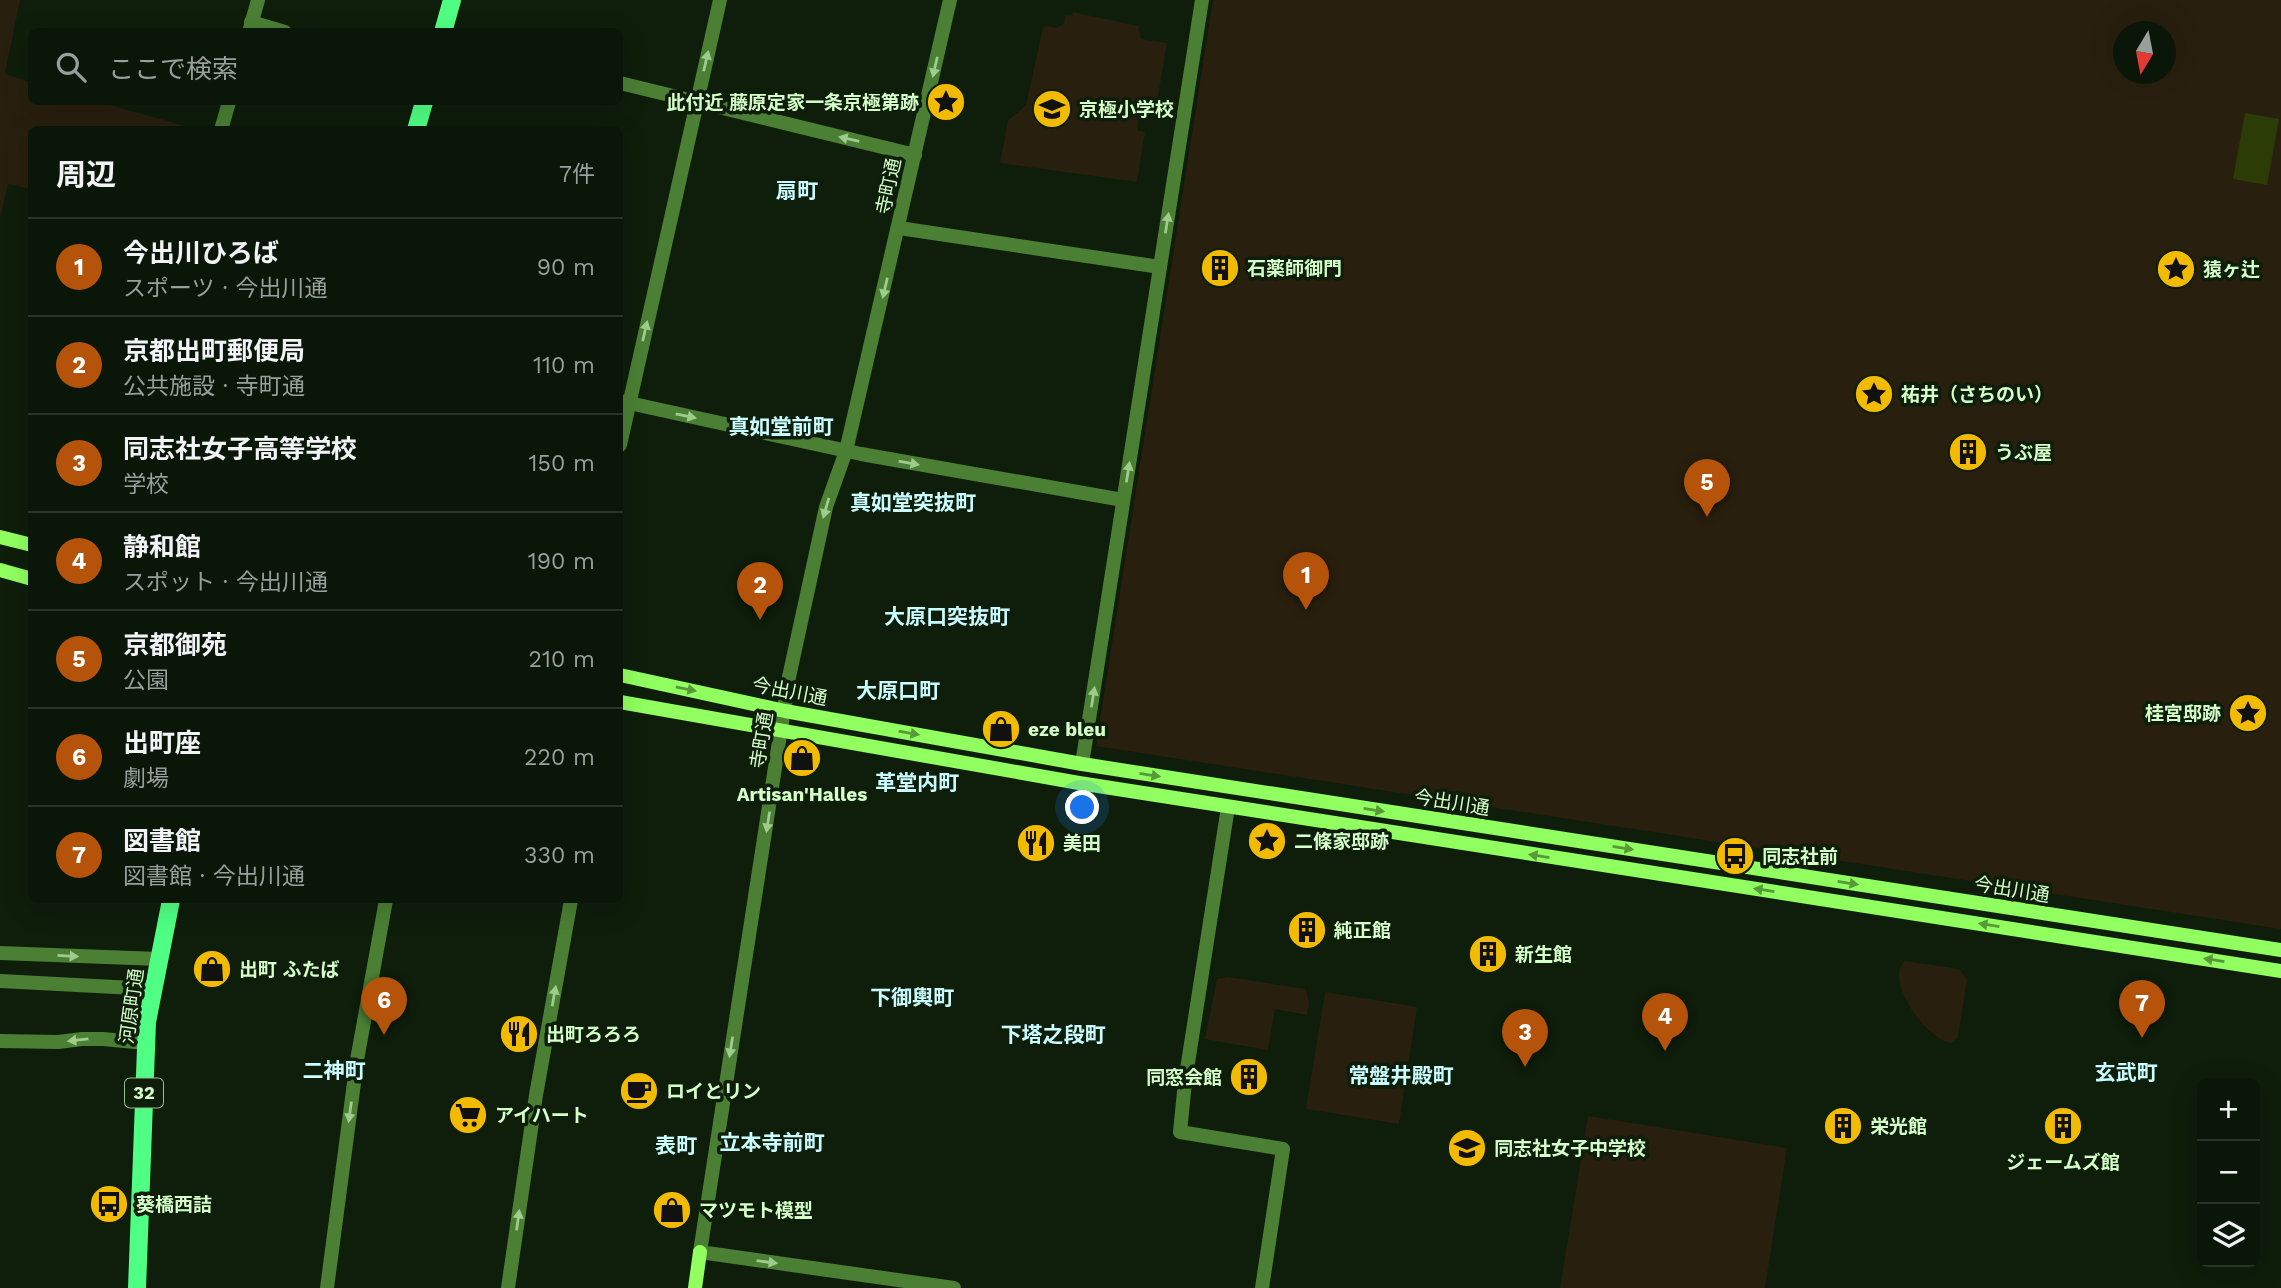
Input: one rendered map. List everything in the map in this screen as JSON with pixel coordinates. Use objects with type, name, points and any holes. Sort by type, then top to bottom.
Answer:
[{"type":"main road","points":[[444,28],[452,0]]},
{"type":"main road","points":[[417,126],[423,105]]},
{"type":"main road","points":[[0,537],[28,544]]},
{"type":"main road","points":[[0,570],[28,578]]},
{"type":"main road","name":"今出川通","points":[[623,676],[785,711],[1082,765],[2281,950]]},
{"type":"main road","name":"今出川通","points":[[623,703],[1079,783],[2281,971]]},
{"type":"main road","name":"河原町通","points":[[137,1288],[147,1022],[170,903]]},
{"type":"main road","name":"寺町通","points":[[695,1288],[700,1252]]},
{"type":"street","points":[[250,27],[258,0]]},
{"type":"street","points":[[720,0],[624,402],[846,451],[1124,500]]},
{"type":"street","name":"寺町通","points":[[700,1252],[783,731],[789,677],[826,507],[846,451],[950,0]]},
{"type":"street","points":[[1082,765],[1202,0]]},
{"type":"street","points":[[623,84],[915,155]]},
{"type":"street","points":[[222,126],[228,105]]},
{"type":"street","points":[[899,228],[1160,267]]},
{"type":"street","points":[[1228,807],[1185,1082],[1180,1132],[1283,1149],[1262,1288]]},
{"type":"street","points":[[327,1288],[357,1060],[385,903]]},
{"type":"street","points":[[508,1288],[536,1095],[570,903]]},
{"type":"street","points":[[0,953],[159,959]]},
{"type":"street","points":[[0,981],[153,989]]},
{"type":"street","points":[[0,1041],[58,1042],[92,1039],[146,1043]]},
{"type":"street","points":[[700,1252],[954,1288]]},
{"type":"shaded area","points":[[0,0],[20,0],[5,74],[28,81],[28,105],[110,105],[185,126],[28,126],[28,188],[8,184],[0,219]]},
{"type":"shaded area","points":[[1213,0],[2281,0],[2281,929],[1096,746]]},
{"type":"shaded area","points":[[1073,12],[1138,26],[1141,39],[1167,43],[1158,96],[1145,115],[1139,114],[1137,130],[1145,132],[1137,182],[1000,163],[1008,121],[1026,105],[1043,28],[1057,28],[1064,23],[1065,15],[1072,16]]},
{"type":"shaded area","points":[[2245,113],[2279,119],[2267,185],[2233,179]]},
{"type":"shaded area","points":[[1905,961],[1959,969],[1967,979],[1958,1037],[1952,1043],[1931,1032],[1911,1009],[1900,982],[1900,970]]},
{"type":"shaded area","points":[[1228,977],[1306,989],[1309,1003],[1307,1015],[1275,1009],[1268,1050],[1205,1039],[1217,979]]},
{"type":"shaded area","points":[[1325,992],[1417,1007],[1399,1124],[1306,1109]]},
{"type":"shaded area","points":[[1588,1116],[1787,1148],[1765,1288],[1560,1288]]},
{"type":"place","name":"此付近 藤原定家一条京極第跡","points":[[946,102]]},
{"type":"place","name":"京極小学校","points":[[1052,109]]},
{"type":"place","name":"石薬師御門","points":[[1220,268]]},
{"type":"place","name":"猿ヶ辻","points":[[2176,269]]},
{"type":"place","name":"祐井（さちのい）","points":[[1874,394]]},
{"type":"place","name":"うぶ屋","points":[[1968,452]]},
{"type":"place","name":"京都御苑","points":[[1707,517]]},
{"type":"place","name":"今出川ひろば","points":[[1306,610]]},
{"type":"place","name":"京都出町郵便局","points":[[760,620]]},
{"type":"place","name":"桂宮邸跡","points":[[2248,713]]},
{"type":"place","name":"eze bleu","points":[[1001,729]]},
{"type":"place","name":"Artisan'Halles","points":[[802,758]]},
{"type":"place","name":"二條家邸跡","points":[[1267,841]]},
{"type":"place","name":"美田","points":[[1036,843]]},
{"type":"place","name":"同志社前","points":[[1735,856]]},
{"type":"place","name":"純正館","points":[[1307,930]]},
{"type":"place","name":"新生館","points":[[1488,954]]},
{"type":"place","name":"出町 ふたば","points":[[212,969]]},
{"type":"place","name":"出町ろろろ","points":[[519,1034]]},
{"type":"place","name":"出町座","points":[[384,1035]]},
{"type":"place","name":"図書館","points":[[2142,1038]]},
{"type":"place","name":"静和館","points":[[1665,1051]]},
{"type":"place","name":"同志社女子高等学校","points":[[1525,1067]]},
{"type":"place","name":"同窓会館","points":[[1249,1077]]},
{"type":"place","name":"ロイとリン","points":[[639,1091]]},
{"type":"place","name":"アイハート","points":[[468,1115]]},
{"type":"place","name":"栄光館","points":[[1843,1126]]},
{"type":"place","name":"ジェームズ館","points":[[2063,1126]]},
{"type":"place","name":"同志社女子中学校","points":[[1467,1148]]},
{"type":"place","name":"葵橋西詰","points":[[109,1204]]},
{"type":"place","name":"マツモト模型","points":[[672,1210]]},
{"type":"district","name":"扇町","points":[[797,191]]},
{"type":"district","name":"真如堂前町","points":[[781,427]]},
{"type":"district","name":"真如堂突抜町","points":[[913,503]]},
{"type":"district","name":"大原口突抜町","points":[[947,617]]},
{"type":"district","name":"大原口町","points":[[898,691]]},
{"type":"district","name":"革堂内町","points":[[917,783]]},
{"type":"district","name":"下御輿町","points":[[912,998]]},
{"type":"district","name":"下塔之段町","points":[[1053,1035]]},
{"type":"district","name":"二神町","points":[[334,1071]]},
{"type":"district","name":"玄武町","points":[[2126,1073]]},
{"type":"district","name":"常盤井殿町","points":[[1401,1076]]},
{"type":"district","name":"立本寺前町","points":[[772,1143]]},
{"type":"district","name":"表町","points":[[676,1146]]}]
